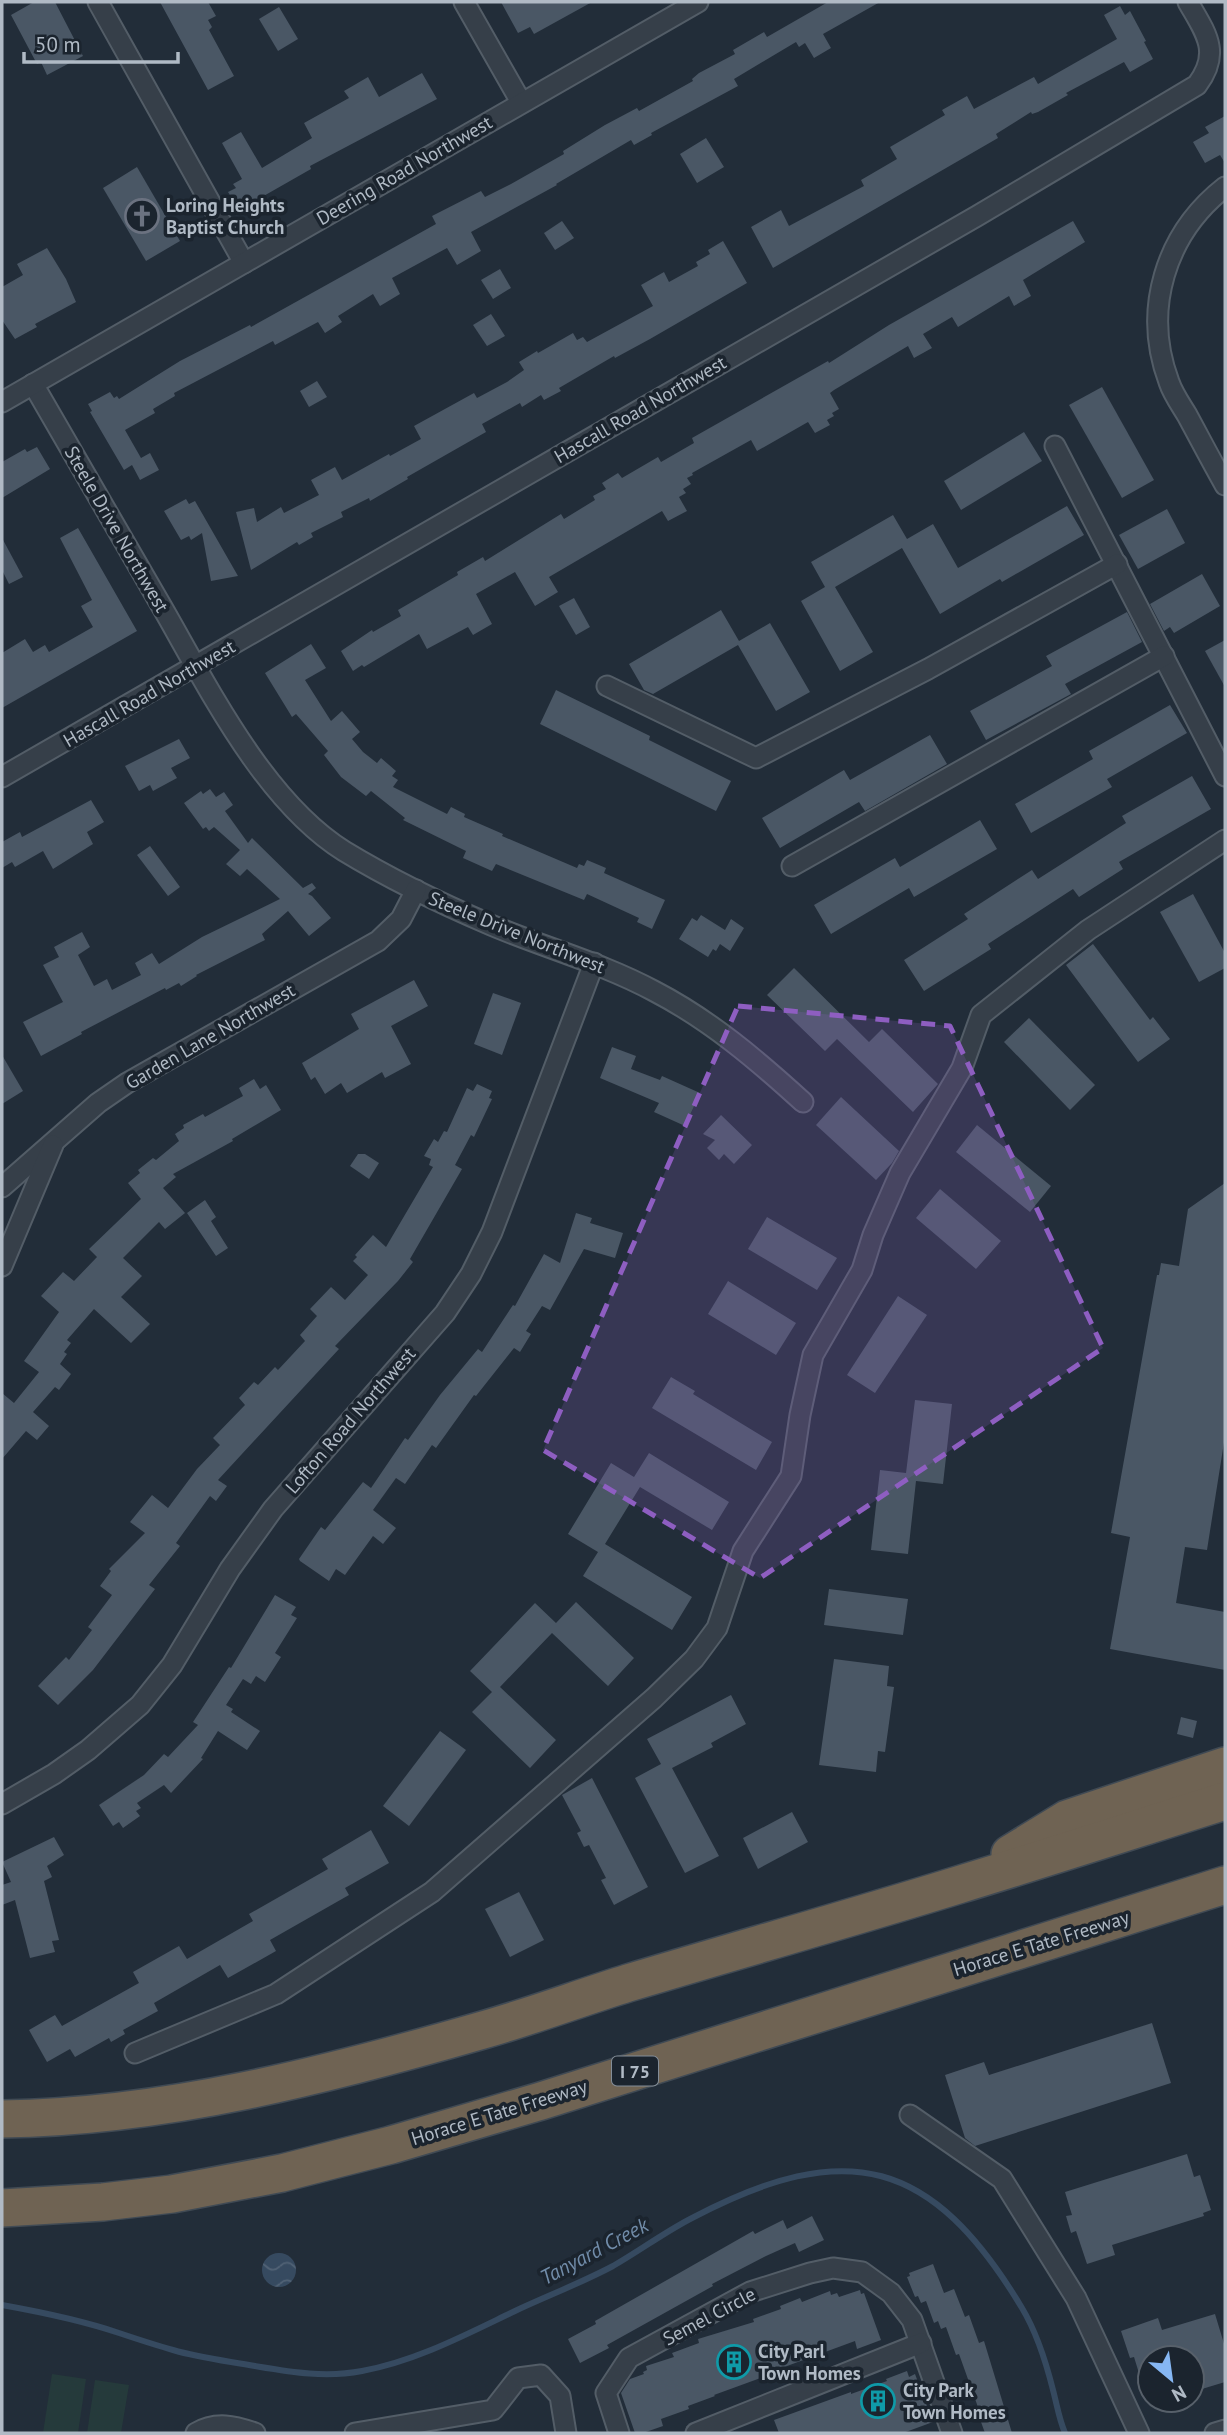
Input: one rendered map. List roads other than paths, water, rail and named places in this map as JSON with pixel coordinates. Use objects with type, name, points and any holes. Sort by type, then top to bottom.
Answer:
[{"type":"highway","points":[[959,1885],[1067,1819],[1225,1766]]},
{"type":"highway","points":[[2,2119],[32,2119],[136,2109],[246,2090],[343,2068],[485,2029],[1225,1801]]},
{"type":"highway","name":"Horace E Tate Freeway","points":[[2,2208],[103,2202],[172,2194],[282,2173],[343,2157],[541,2101],[1225,1885]]},
{"type":"street","points":[[98,2],[244,263]]},
{"type":"street","points":[[464,2],[521,102]]},
{"type":"street","name":"Deering Road Northwest","points":[[2,402],[698,2]]},
{"type":"street","name":"Hascall Road Northwest","points":[[2,777],[977,216],[1197,85],[1210,62],[1210,48],[1188,2]]},
{"type":"street","points":[[1225,187],[1197,212],[1172,250],[1161,283],[1157,317],[1160,351],[1170,384],[1225,485]]},
{"type":"street","name":"Steele Drive Northwest","points":[[33,384],[196,666],[255,762],[293,809],[344,850],[416,890],[492,926],[594,963],[655,991],[708,1023],[760,1063],[803,1102]]},
{"type":"street","points":[[1055,446],[1225,776]]},
{"type":"street","points":[[607,686],[756,758],[928,669],[1117,564]]},
{"type":"street","points":[[792,866],[1164,656]]},
{"type":"street","points":[[135,2053],[276,1994],[432,1892],[654,1698],[694,1659],[717,1628],[743,1551],[791,1476],[813,1355],[862,1270],[873,1235],[900,1173],[962,1068],[981,1014],[1088,930],[1225,840]]},
{"type":"street","name":"Garden Lane Northwest","points":[[2,1187],[97,1104],[127,1083],[378,941],[401,919],[416,890]]},
{"type":"street","name":"Lofton Road Northwest","points":[[2,1804],[54,1774],[140,1705],[172,1665],[230,1569],[273,1509],[445,1313],[471,1274],[492,1232],[594,963]]},
{"type":"street","points":[[2,1266],[55,1139]]},
{"type":"street","points":[[910,2115],[1002,2179],[1076,2298],[1139,2433]]},
{"type":"street","name":"Semel Circle","points":[[619,2433],[606,2393],[629,2358],[750,2292],[833,2268],[862,2272],[891,2293],[912,2320],[952,2433]]},
{"type":"street","points":[[696,2433],[921,2343]]},
{"type":"street","points":[[355,2433],[494,2410],[518,2378],[541,2375],[560,2396],[566,2433]]},
{"type":"street","points":[[196,2433],[229,2424],[254,2433]]},
{"type":"street","points":[[1215,2433],[1225,2430]]},
{"type":"water","points":[[279,2253],[291,2258],[296,2270],[291,2282],[279,2287],[267,2282],[262,2270],[267,2258]]},
{"type":"waterway","name":"Tanyard Creek","points":[[2,2305],[76,2320],[204,2357],[308,2373],[362,2371],[402,2361],[440,2346],[589,2278],[684,2222],[748,2192],[797,2176],[841,2171],[882,2176],[919,2192],[954,2219],[988,2258],[1032,2327],[1044,2358],[1065,2433]]},
{"type":"place","name":"Loring Heights Baptist Church","points":[[142,216]]},
{"type":"place","name":"City Parl Town Homes","points":[[734,2362]]},
{"type":"place","name":"City Park Town Homes","points":[[878,2401]]}]
